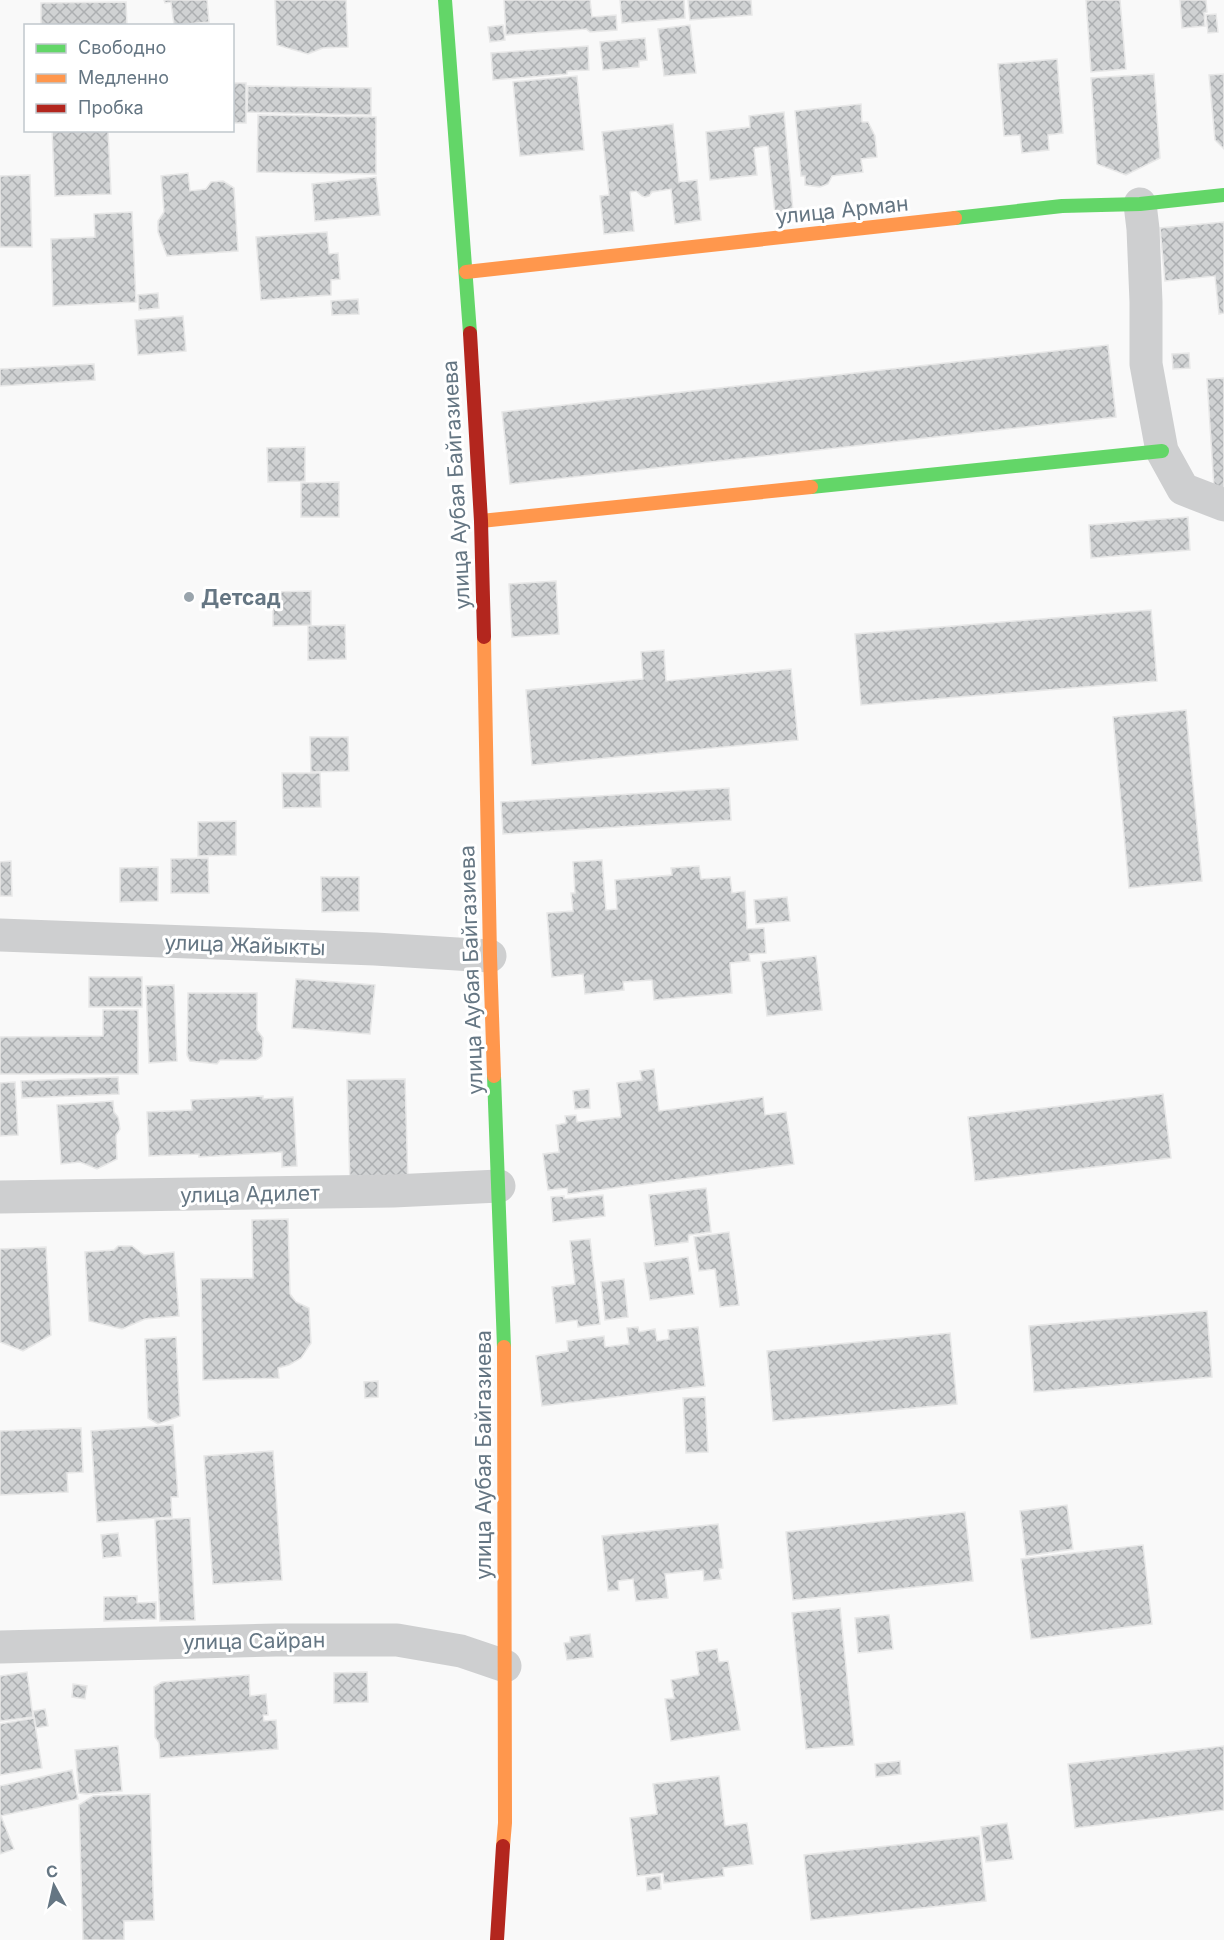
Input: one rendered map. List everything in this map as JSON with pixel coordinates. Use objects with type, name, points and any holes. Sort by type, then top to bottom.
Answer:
[{"type":"street","name":"улица Аубая Байгазиева","points":[[445,0],[466,272],[481,521],[490,956],[504,1346],[505,1823],[497,1940]]},
{"type":"street","name":"улица Арман","points":[[466,272],[1062,206],[1108,203],[1140,204],[1224,195]]},
{"type":"street","points":[[1140,204],[1146,302],[1146,363],[1162,451],[1183,489],[1224,505]]},
{"type":"street","points":[[481,521],[1162,451]]},
{"type":"street","name":"улица Жайыкты","points":[[0,935],[490,956]]},
{"type":"street","name":"улица Адилет","points":[[0,1197],[393,1191],[499,1186]]},
{"type":"street","name":"улица Сайран","points":[[0,1647],[276,1640],[397,1640],[461,1651],[505,1666]]},
{"type":"building","points":[[164,0],[207,0],[209,22],[174,24],[171,2],[165,3]]},
{"type":"building","points":[[275,0],[346,0],[348,47],[323,48],[308,54],[277,45]]},
{"type":"building","points":[[504,0],[590,0],[592,17],[616,15],[617,30],[590,32],[586,29],[506,35]]},
{"type":"building","points":[[620,0],[684,0],[685,18],[622,23]]},
{"type":"building","points":[[688,0],[751,0],[752,15],[690,20]]},
{"type":"building","points":[[1086,0],[1120,0],[1126,69],[1091,72]]},
{"type":"building","points":[[1180,0],[1206,0],[1205,26],[1182,28]]},
{"type":"building","points":[[126,2],[127,24],[41,24],[41,3]]},
{"type":"building","points":[[1216,14],[1218,32],[1208,33],[1206,15]]},
{"type":"building","points":[[503,25],[505,40],[490,42],[488,27]]},
{"type":"building","points":[[690,25],[696,73],[664,76],[658,29]]},
{"type":"building","points":[[645,38],[647,60],[639,61],[639,67],[603,70],[600,42]]},
{"type":"building","points":[[588,46],[589,70],[493,80],[491,53]]},
{"type":"building","points":[[1057,59],[1063,133],[1048,135],[1049,150],[1022,153],[1020,135],[1004,136],[998,64]]},
{"type":"building","points":[[1154,74],[1160,158],[1126,175],[1097,164],[1091,78]]},
{"type":"building","points":[[1224,74],[1224,149],[1215,140],[1209,75]]},
{"type":"building","points":[[577,76],[584,150],[520,156],[513,82]]},
{"type":"building","points":[[234,83],[246,83],[246,123],[234,123]]},
{"type":"building","points":[[248,86],[371,88],[371,115],[247,112]]},
{"type":"building","points":[[861,104],[862,122],[868,122],[875,136],[877,157],[861,159],[863,172],[832,176],[828,184],[820,187],[805,185],[805,176],[801,176],[795,111]]},
{"type":"building","points":[[784,112],[793,211],[775,213],[768,146],[754,148],[757,175],[710,180],[706,132],[750,127],[749,116]]},
{"type":"building","points":[[258,115],[376,117],[376,174],[257,172]]},
{"type":"building","points":[[673,124],[679,182],[697,180],[701,220],[675,224],[671,189],[652,192],[645,197],[636,191],[630,192],[634,231],[604,234],[600,196],[609,195],[602,132]]},
{"type":"building","points":[[52,132],[108,132],[111,194],[55,196]]},
{"type":"building","points":[[188,173],[190,191],[206,189],[211,182],[223,181],[234,188],[238,251],[167,256],[158,232],[158,221],[164,212],[161,176]]},
{"type":"building","points":[[30,175],[32,247],[0,247],[0,176]]},
{"type":"building","points":[[376,177],[380,215],[315,221],[312,184]]},
{"type":"building","points":[[132,212],[136,302],[53,306],[51,239],[95,237],[94,214]]},
{"type":"building","points":[[1224,222],[1224,313],[1219,314],[1215,276],[1165,281],[1160,228]]},
{"type":"building","points":[[327,232],[329,254],[338,253],[340,279],[331,280],[331,295],[261,300],[256,237]]},
{"type":"building","points":[[158,293],[159,308],[139,310],[138,295]]},
{"type":"building","points":[[358,299],[359,314],[332,315],[331,301]]},
{"type":"building","points":[[183,316],[186,351],[138,355],[135,320]]},
{"type":"building","points":[[1108,345],[1116,417],[510,484],[502,412]]},
{"type":"building","points":[[1189,353],[1190,368],[1173,369],[1172,354]]},
{"type":"building","points":[[94,364],[95,380],[0,386],[0,369]]},
{"type":"building","points":[[1224,378],[1224,488],[1214,487],[1207,379]]},
{"type":"building","points":[[305,447],[305,481],[268,482],[267,448]]},
{"type":"building","points":[[339,482],[339,517],[301,517],[301,483]]},
{"type":"building","points":[[1188,517],[1190,550],[1091,558],[1089,525]]},
{"type":"building","points":[[556,581],[559,634],[512,637],[509,584]]},
{"type":"building","points":[[311,591],[311,625],[273,626],[273,592]]},
{"type":"building","points":[[1151,610],[1157,681],[861,705],[855,634]]},
{"type":"building","points":[[345,625],[346,659],[308,660],[308,626]]},
{"type":"building","points":[[664,650],[666,681],[791,669],[798,740],[532,765],[526,690],[643,679],[641,652]]},
{"type":"building","points":[[1186,710],[1202,881],[1129,888],[1113,717]]},
{"type":"building","points":[[310,737],[348,737],[349,771],[311,772]]},
{"type":"building","points":[[282,773],[320,773],[321,807],[283,808]]},
{"type":"building","points":[[729,788],[731,820],[503,834],[501,802]]},
{"type":"building","points":[[236,821],[236,855],[198,856],[198,822]]},
{"type":"building","points":[[208,858],[209,893],[171,893],[171,859]]},
{"type":"building","points":[[602,860],[606,910],[617,909],[615,880],[672,875],[671,868],[699,866],[701,879],[730,877],[732,893],[745,891],[747,929],[764,928],[766,953],[749,954],[750,961],[730,963],[732,993],[654,1000],[652,980],[623,982],[624,990],[585,994],[583,974],[552,977],[547,913],[573,911],[571,893],[575,893],[573,862]]},
{"type":"building","points":[[11,861],[12,896],[0,896],[0,862]]},
{"type":"building","points":[[158,867],[158,901],[120,902],[120,868]]},
{"type":"building","points":[[321,877],[359,877],[359,911],[322,912]]},
{"type":"building","points":[[787,897],[790,921],[756,924],[754,900]]},
{"type":"building","points":[[816,956],[822,1010],[767,1016],[761,962]]},
{"type":"building","points":[[89,977],[142,977],[142,1007],[89,1007]]},
{"type":"building","points":[[296,979],[375,985],[370,1034],[292,1028]]},
{"type":"building","points":[[174,985],[177,1061],[149,1063],[146,986]]},
{"type":"building","points":[[188,993],[257,993],[257,1030],[263,1038],[262,1056],[256,1060],[220,1060],[217,1064],[190,1061],[187,1055]]},
{"type":"building","points":[[103,1010],[138,1010],[138,1074],[0,1074],[0,1037],[103,1036]]},
{"type":"building","points":[[654,1069],[659,1111],[763,1097],[765,1115],[786,1112],[794,1164],[568,1194],[567,1188],[548,1190],[543,1154],[559,1152],[556,1125],[566,1123],[565,1116],[576,1115],[577,1122],[621,1117],[617,1083],[642,1080],[640,1071]]},
{"type":"building","points":[[118,1077],[119,1094],[22,1098],[21,1081]]},
{"type":"building","points":[[405,1079],[408,1183],[350,1184],[347,1080]]},
{"type":"building","points":[[15,1082],[18,1135],[0,1136],[0,1083]]},
{"type":"building","points":[[589,1089],[590,1108],[575,1109],[573,1091]]},
{"type":"building","points":[[1163,1094],[1171,1158],[975,1181],[968,1117]]},
{"type":"building","points":[[263,1096],[263,1099],[293,1097],[297,1166],[282,1167],[282,1152],[199,1157],[199,1154],[149,1156],[147,1112],[192,1110],[191,1100]]},
{"type":"building","points":[[113,1101],[120,1129],[116,1135],[117,1159],[97,1169],[80,1162],[61,1164],[57,1105]]},
{"type":"building","points":[[706,1188],[711,1232],[689,1235],[688,1242],[655,1246],[649,1195]]},
{"type":"building","points":[[603,1195],[605,1216],[553,1222],[551,1197],[564,1196],[564,1199]]},
{"type":"building","points":[[288,1219],[290,1294],[296,1302],[309,1308],[311,1343],[301,1358],[278,1368],[279,1378],[203,1380],[201,1279],[253,1278],[252,1220]]},
{"type":"building","points":[[729,1232],[739,1305],[720,1307],[715,1269],[699,1271],[694,1237]]},
{"type":"building","points":[[590,1239],[600,1324],[578,1327],[577,1320],[556,1323],[552,1287],[575,1284],[570,1241]]},
{"type":"building","points":[[118,1246],[132,1246],[144,1255],[174,1252],[179,1316],[145,1319],[122,1329],[89,1321],[85,1252],[114,1250]]},
{"type":"building","points":[[46,1247],[51,1335],[23,1351],[0,1342],[0,1249]]},
{"type":"building","points":[[688,1257],[694,1294],[650,1300],[644,1263]]},
{"type":"building","points":[[624,1279],[628,1317],[605,1320],[601,1282]]},
{"type":"building","points":[[1207,1311],[1212,1377],[1034,1392],[1029,1326]]},
{"type":"building","points":[[638,1327],[639,1332],[655,1329],[657,1341],[669,1339],[668,1330],[698,1327],[705,1386],[542,1406],[536,1356],[568,1351],[567,1341],[604,1336],[605,1347],[629,1344],[627,1328]]},
{"type":"building","points":[[950,1333],[957,1404],[773,1421],[767,1351]]},
{"type":"building","points":[[176,1337],[180,1416],[158,1424],[148,1418],[145,1339]]},
{"type":"building","points":[[378,1381],[378,1397],[365,1398],[364,1382]]},
{"type":"building","points":[[705,1397],[708,1452],[686,1453],[683,1398]]},
{"type":"building","points":[[173,1425],[178,1497],[171,1497],[172,1517],[97,1522],[91,1431]]},
{"type":"building","points":[[81,1428],[83,1472],[67,1473],[68,1492],[0,1495],[0,1431]]},
{"type":"building","points":[[273,1451],[282,1580],[213,1584],[204,1456]]},
{"type":"building","points":[[1067,1505],[1073,1549],[1026,1556],[1020,1511]]},
{"type":"building","points":[[965,1512],[973,1581],[793,1600],[786,1532]]},
{"type":"building","points":[[190,1518],[195,1620],[160,1621],[155,1520]]},
{"type":"building","points":[[718,1524],[723,1568],[719,1569],[721,1579],[704,1581],[703,1570],[665,1574],[668,1598],[636,1601],[633,1579],[618,1581],[619,1590],[608,1591],[602,1536]]},
{"type":"building","points":[[118,1533],[121,1556],[103,1558],[101,1535]]},
{"type":"building","points":[[1143,1545],[1152,1624],[1031,1639],[1021,1559]]},
{"type":"building","points":[[137,1596],[137,1603],[156,1602],[156,1619],[104,1621],[104,1597]]},
{"type":"building","points":[[840,1608],[854,1745],[806,1749],[792,1613]]},
{"type":"building","points":[[889,1615],[893,1649],[858,1653],[855,1618]]},
{"type":"building","points":[[590,1634],[593,1657],[567,1660],[564,1643],[570,1642],[570,1637]]},
{"type":"building","points":[[717,1649],[719,1662],[728,1661],[740,1730],[671,1741],[665,1699],[674,1698],[671,1680],[699,1675],[696,1652]]},
{"type":"building","points":[[27,1672],[33,1717],[0,1721],[0,1676]]},
{"type":"building","points":[[367,1672],[368,1702],[334,1703],[334,1673]]},
{"type":"building","points":[[249,1675],[250,1696],[266,1694],[268,1715],[263,1715],[264,1721],[276,1720],[278,1749],[160,1758],[159,1743],[155,1737],[154,1687],[162,1682]]},
{"type":"building","points":[[73,1684],[87,1686],[85,1699],[72,1697]]},
{"type":"building","points":[[45,1709],[48,1726],[36,1728],[33,1711]]},
{"type":"building","points":[[34,1718],[42,1768],[0,1775],[0,1724]]},
{"type":"building","points":[[118,1746],[122,1791],[79,1793],[75,1750]]},
{"type":"building","points":[[1224,1746],[1224,1810],[1075,1828],[1068,1764]]},
{"type":"building","points":[[900,1761],[901,1774],[876,1777],[875,1764]]},
{"type":"building","points":[[72,1770],[78,1799],[0,1816],[0,1786]]},
{"type":"building","points":[[719,1776],[725,1826],[747,1823],[753,1864],[723,1868],[724,1876],[664,1883],[663,1873],[637,1876],[630,1818],[657,1814],[653,1784]]},
{"type":"building","points":[[150,1794],[154,1920],[124,1921],[124,1940],[83,1940],[79,1805],[93,1796]]},
{"type":"building","points":[[0,1817],[14,1849],[0,1854]]},
{"type":"building","points":[[1007,1823],[1013,1859],[986,1862],[981,1827]]},
{"type":"building","points":[[979,1836],[986,1901],[811,1920],[804,1855]]},
{"type":"building","points":[[660,1876],[661,1889],[647,1891],[646,1878]]},
{"type":"traffic: fast","points":[[445,0],[470,333]]},
{"type":"traffic: fast","points":[[955,218],[1062,206],[1140,204],[1224,195]]},
{"type":"traffic: fast","points":[[811,487],[1162,451]]},
{"type":"traffic: fast","points":[[494,1076],[504,1347]]},
{"type":"traffic: slow","points":[[466,272],[955,218]]},
{"type":"traffic: slow","points":[[481,521],[811,487]]},
{"type":"traffic: slow","points":[[484,637],[494,1076]]},
{"type":"traffic: slow","points":[[503,1846],[505,1823],[504,1347]]},
{"type":"traffic: jam","points":[[470,333],[481,521],[484,637]]},
{"type":"traffic: jam","points":[[497,1940],[503,1846]]},
{"type":"place","name":"Детсад","points":[[189,597]]}]
